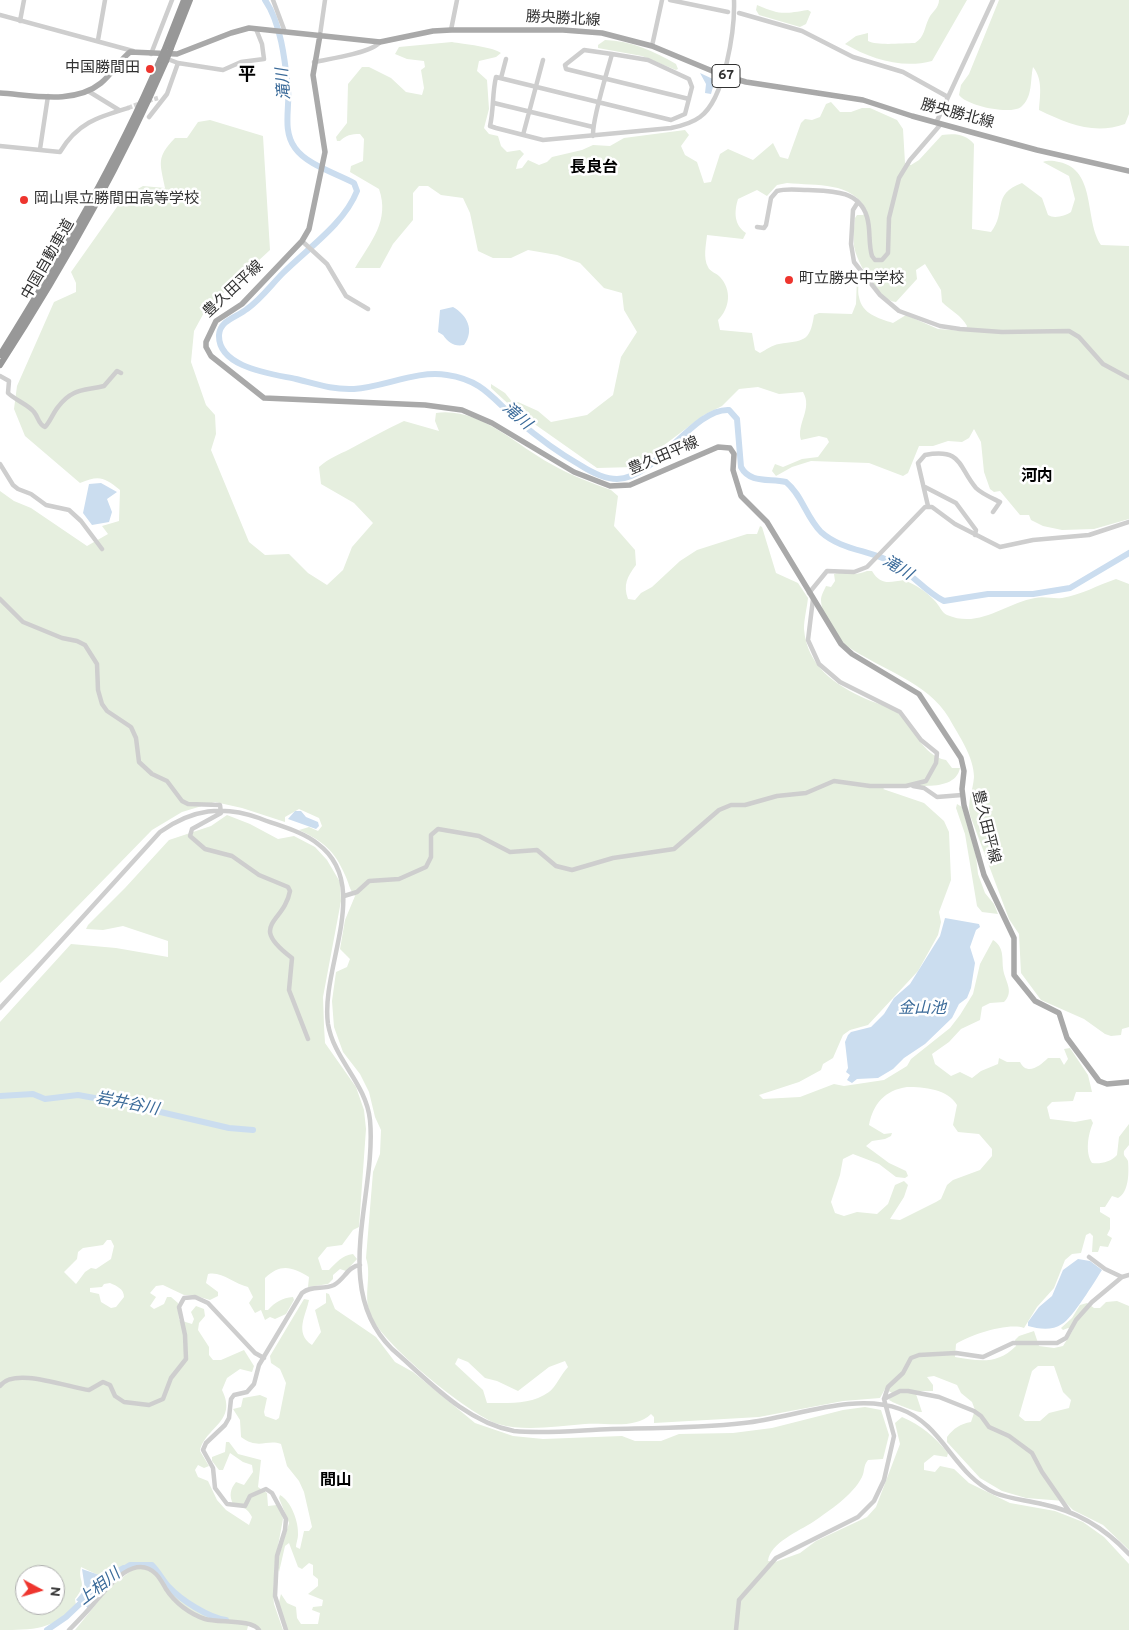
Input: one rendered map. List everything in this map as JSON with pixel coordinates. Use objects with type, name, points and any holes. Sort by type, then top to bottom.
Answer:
[{"type":"highway","name":"中国自動車道","points":[[0,365],[45,293],[102,192],[143,112],[184,0]]},
{"type":"highway","name":"中国自動車道","points":[[0,355],[97,191],[163,57],[171,48],[190,0]]},
{"type":"main road","name":"勝央勝北線","points":[[133,51],[163,57],[183,52],[240,30],[257,29],[380,42],[433,31],[451,30],[563,30],[602,33],[652,46],[722,75],[746,82],[863,100],[1067,158],[1129,171]]},
{"type":"main road","name":"豊久田平線","points":[[320,35],[313,75],[325,152],[309,229],[303,243],[242,304],[216,320],[207,336],[206,347],[211,356],[260,396],[452,407],[492,423],[574,472],[610,486],[630,485],[718,447],[728,447],[734,454],[733,470],[741,496],[767,522],[809,593],[845,648],[923,699],[961,758],[964,771],[962,795],[984,875],[1012,932],[1014,975],[1035,1001],[1059,1013],[1067,1038],[1097,1079],[1106,1086],[1129,1082]]},
{"type":"main road","points":[[0,93],[72,96],[88,91],[102,82],[126,55],[133,51]]},
{"type":"street","points":[[20,20],[24,0]]},
{"type":"street","points":[[98,40],[105,0]]},
{"type":"street","points":[[150,54],[172,0]]},
{"type":"street","points":[[273,0],[284,32]]},
{"type":"street","points":[[320,35],[325,0]]},
{"type":"street","points":[[451,30],[457,0]]},
{"type":"street","points":[[652,46],[662,0]]},
{"type":"street","points":[[670,0],[728,12]]},
{"type":"street","points":[[689,99],[566,69],[565,65],[584,50],[648,60],[689,79],[692,87],[689,99],[685,114],[670,120],[496,77],[492,96],[494,102],[490,126],[544,140],[671,128],[692,122],[700,117],[711,104],[722,75],[730,41],[734,0]]},
{"type":"street","points":[[757,227],[766,227],[771,198],[773,194],[782,189],[834,191],[846,194],[858,202],[867,216],[872,256],[875,260],[882,260],[888,253],[889,218],[899,178],[910,160],[939,123],[948,97],[994,0]]},
{"type":"street","points":[[739,13],[802,31],[854,57],[902,72],[948,97]]},
{"type":"street","points":[[0,16],[98,40],[133,51]]},
{"type":"street","points":[[163,57],[178,63],[223,70],[241,62],[264,59],[257,29]]},
{"type":"street","points":[[314,62],[367,50],[377,46],[380,42]]},
{"type":"street","points":[[593,136],[612,54]]},
{"type":"street","points":[[501,78],[506,59]]},
{"type":"street","points":[[524,135],[543,60]]},
{"type":"street","points":[[149,117],[164,98],[178,63]]},
{"type":"street","points":[[88,91],[119,110]]},
{"type":"street","points":[[40,149],[48,96]]},
{"type":"street","points":[[158,98],[164,98]]},
{"type":"street","points":[[494,102],[594,127]]},
{"type":"street","points":[[0,146],[60,152],[71,136],[88,121],[128,108]]},
{"type":"street","points":[[858,202],[854,210],[851,244],[854,262],[880,295],[900,311],[940,326],[960,329],[1002,332],[1068,331],[1079,337],[1109,369],[1129,378]]},
{"type":"street","points":[[303,243],[327,264],[346,296],[368,309]]},
{"type":"street","points":[[0,376],[9,381],[8,393],[17,402],[32,410],[39,423],[45,428],[59,405],[72,393],[86,388],[104,386],[117,371],[122,373]]},
{"type":"street","points":[[993,512],[1000,502],[978,489],[960,462],[945,454],[925,455],[920,459],[918,468],[925,486],[928,506],[996,546],[1003,547],[1034,540],[1089,535],[1129,522]]},
{"type":"street","points":[[0,464],[18,490],[31,494],[46,505],[69,510],[81,521],[102,549]]},
{"type":"street","points":[[925,486],[956,503],[976,530],[975,535]]},
{"type":"street","points":[[809,593],[828,571],[858,571],[873,561],[928,506]]},
{"type":"street","points":[[0,599],[23,622],[62,638],[77,640],[85,645],[97,664],[98,690],[102,704],[107,711],[131,727],[136,738],[140,762],[152,774],[166,781],[182,801],[188,804],[220,805],[222,809]]},
{"type":"street","points":[[813,599],[808,640],[819,664],[833,678],[862,695],[889,704],[900,712],[921,740],[937,754],[936,764],[926,781],[912,786]]},
{"type":"street","points":[[344,896],[357,892],[369,881],[400,879],[426,867],[431,857],[431,835],[438,830],[480,836],[510,852],[537,850],[556,866],[572,870],[613,858],[674,850],[720,810],[731,805],[745,805],[765,799],[806,793],[834,781],[870,786],[912,786],[924,788],[937,797],[962,795]]},
{"type":"street","points":[[222,809],[214,818],[192,829],[190,836],[205,849],[232,856],[259,875],[282,884],[290,891],[286,904],[270,925],[270,932],[274,944],[292,958],[289,990],[308,1040]]},
{"type":"street","points":[[0,1008],[160,832],[192,814],[222,809],[251,815],[298,833],[318,843],[336,864],[342,881],[344,896],[328,994],[328,1024],[335,1046],[365,1095],[370,1121],[360,1265],[363,1303],[369,1319],[382,1340],[460,1407],[475,1417],[504,1429],[538,1432],[723,1425],[762,1421],[850,1404],[884,1402],[922,1421],[942,1440],[967,1475],[987,1488],[1006,1496],[1069,1511],[1103,1530],[1129,1554]]},
{"type":"street","points":[[1090,1257],[1105,1269],[1127,1275]]},
{"type":"street","points":[[286,1630],[275,1596],[277,1556],[286,1525],[283,1512],[272,1493],[266,1489],[250,1496],[245,1506],[227,1504],[215,1488],[213,1468],[203,1450],[206,1443],[225,1425],[230,1412],[231,1399],[234,1395],[247,1392],[254,1384],[256,1370],[302,1293],[311,1288],[334,1285],[354,1266],[360,1265]]},
{"type":"street","points":[[736,1630],[739,1600],[776,1558],[858,1517],[874,1501],[884,1480],[894,1436],[884,1402],[888,1386],[903,1373],[911,1358],[918,1355],[956,1354],[983,1357],[1013,1343],[1052,1344],[1061,1342],[1087,1307],[1127,1275]]},
{"type":"street","points":[[0,1386],[9,1380],[34,1378],[89,1390],[103,1382],[110,1385],[115,1396],[124,1402],[138,1405],[156,1404],[163,1399],[170,1378],[186,1359],[185,1335],[179,1307],[184,1298],[190,1296],[208,1303],[255,1353],[264,1358]]},
{"type":"street","points":[[884,1402],[900,1391],[908,1391],[939,1397],[974,1411],[981,1416],[989,1427],[1009,1436],[1032,1453],[1042,1472],[1069,1511]]},
{"type":"street","points":[[69,1630],[108,1586],[126,1572],[139,1567],[150,1569],[156,1574],[176,1601],[196,1615],[207,1620],[253,1624],[259,1630]]},
{"type":"green space","points":[[939,0],[967,0],[932,61],[909,64],[887,61],[865,54],[845,44],[856,36],[868,33],[868,41],[872,43],[915,43],[923,35],[929,18],[937,8]]},
{"type":"green space","points":[[999,0],[1129,0],[1129,114],[1125,124],[1114,127],[1092,128],[1060,120],[1039,110],[1040,82],[1033,67],[1028,98],[1021,107],[1016,109],[999,110],[979,106],[959,95],[961,85],[969,74]]},
{"type":"green space","points":[[757,5],[782,13],[808,10],[811,12],[806,24],[800,27],[759,15],[756,10]]},
{"type":"green space","points":[[605,40],[624,42],[651,51],[676,64],[678,69],[676,70],[642,56],[598,48],[598,45]]},
{"type":"green space","points":[[452,42],[485,47],[501,53],[496,57],[479,61],[477,71],[487,80],[489,109],[484,128],[489,134],[498,136],[501,146],[507,152],[520,150],[524,154],[518,161],[516,169],[522,168],[528,160],[539,165],[547,162],[552,157],[582,150],[593,145],[610,146],[624,138],[685,130],[689,135],[681,146],[685,155],[697,162],[704,183],[711,182],[720,154],[728,149],[753,160],[773,143],[780,157],[788,159],[801,123],[805,119],[812,120],[820,117],[826,104],[831,102],[840,112],[870,108],[897,120],[903,129],[905,163],[911,165],[919,160],[942,135],[960,135],[971,141],[974,144],[972,229],[991,232],[996,225],[1006,192],[1022,183],[1042,198],[1048,215],[1053,217],[1066,215],[1071,212],[1075,199],[1069,176],[1043,162],[1059,162],[1071,167],[1085,185],[1096,235],[1101,245],[1129,246],[1129,519],[1094,529],[1062,530],[1043,526],[1031,520],[1029,515],[1020,515],[1000,491],[994,492],[990,489],[984,472],[981,442],[974,429],[969,438],[962,442],[948,441],[933,446],[919,446],[908,473],[903,476],[869,463],[811,461],[792,467],[776,476],[772,471],[775,464],[783,467],[802,459],[818,457],[829,442],[827,438],[819,436],[801,440],[800,434],[806,404],[803,392],[779,394],[758,387],[739,389],[722,406],[704,415],[635,467],[597,468],[516,411],[491,388],[491,384],[505,393],[513,403],[518,402],[538,411],[551,422],[587,415],[613,395],[621,357],[637,332],[624,310],[622,293],[604,288],[580,263],[557,255],[528,250],[511,258],[493,258],[478,251],[470,213],[463,198],[441,195],[428,186],[419,186],[413,193],[413,220],[393,244],[380,268],[355,268],[373,240],[377,230],[382,211],[382,200],[379,189],[350,172],[351,166],[363,161],[364,139],[360,134],[349,135],[340,141],[337,141],[336,137],[347,123],[348,84],[362,67],[369,67],[391,78],[406,92],[422,95],[424,88],[421,70],[425,67],[424,61],[407,59],[395,54],[399,47]],"holes":[[[787,183],[822,185],[852,194],[867,211],[863,215],[857,215],[855,218],[854,246],[859,262],[876,288],[883,296],[896,302],[917,279],[916,270],[925,264],[941,290],[942,302],[965,322],[967,326],[965,331],[938,329],[906,315],[893,323],[876,317],[863,308],[858,294],[857,277],[856,304],[852,314],[819,313],[814,315],[810,331],[800,340],[771,346],[760,353],[755,350],[752,333],[720,330],[718,320],[727,305],[728,293],[724,282],[709,269],[706,263],[707,235],[743,239],[746,233],[739,226],[736,218],[738,199],[757,190],[767,196],[777,185]]]},
{"type":"green space","points":[[210,120],[263,136],[270,250],[206,309],[194,331],[191,362],[206,405],[215,415],[216,434],[211,450],[249,542],[265,555],[289,554],[308,573],[327,585],[343,570],[352,547],[373,523],[354,503],[321,484],[319,467],[326,461],[404,421],[439,431],[435,421],[436,413],[452,413],[467,416],[497,429],[558,468],[611,490],[618,496],[614,526],[635,550],[636,565],[628,577],[626,585],[628,599],[635,600],[680,561],[697,550],[747,534],[757,534],[760,526],[762,527],[776,573],[798,583],[808,598],[804,621],[806,642],[811,654],[824,673],[866,699],[898,713],[924,747],[931,753],[946,760],[952,768],[960,768],[956,776],[950,781],[941,784],[919,786],[889,784],[883,789],[924,803],[944,821],[949,832],[951,880],[939,912],[941,922],[938,935],[918,971],[868,1025],[850,1030],[843,1035],[833,1058],[823,1064],[821,1070],[799,1082],[759,1095],[763,1099],[800,1097],[834,1084],[844,1086],[884,1080],[907,1066],[911,1059],[950,1028],[960,1015],[973,994],[980,964],[993,940],[997,943],[1002,952],[1004,972],[1009,990],[1007,998],[1004,1002],[990,1003],[982,1007],[980,1020],[961,1029],[949,1042],[932,1054],[935,1064],[951,1076],[960,1072],[972,1078],[981,1071],[998,1064],[999,1058],[1007,1062],[1020,1062],[1023,1066],[1030,1069],[1048,1058],[1060,1058],[1064,1065],[1068,1059],[1064,1049],[1070,1048],[1088,1075],[1092,1092],[1076,1092],[1073,1101],[1052,1102],[1047,1107],[1050,1119],[1075,1122],[1091,1119],[1093,1123],[1089,1138],[1088,1154],[1092,1163],[1109,1161],[1117,1155],[1119,1137],[1129,1124],[1129,1145],[1124,1151],[1128,1161],[1128,1176],[1122,1195],[1118,1198],[1112,1196],[1105,1207],[1100,1207],[1100,1212],[1110,1218],[1110,1229],[1107,1235],[1112,1238],[1108,1247],[1100,1246],[1098,1252],[1092,1252],[1093,1236],[1090,1233],[1086,1235],[1081,1253],[1072,1254],[1065,1260],[1054,1288],[1037,1307],[1024,1328],[999,1328],[962,1340],[956,1344],[955,1357],[972,1360],[995,1359],[1016,1346],[1015,1340],[1019,1336],[1034,1331],[1039,1346],[1054,1348],[1063,1346],[1073,1330],[1068,1328],[1063,1330],[1061,1328],[1072,1318],[1080,1305],[1087,1303],[1094,1308],[1100,1308],[1106,1302],[1117,1301],[1129,1306],[1129,1550],[1103,1525],[1073,1510],[1064,1501],[1026,1498],[1002,1491],[980,1478],[947,1442],[947,1437],[955,1429],[960,1425],[971,1422],[975,1410],[972,1402],[961,1393],[957,1385],[934,1376],[927,1377],[933,1385],[933,1391],[919,1391],[916,1394],[922,1412],[906,1408],[889,1400],[892,1393],[885,1389],[880,1398],[843,1401],[759,1417],[654,1423],[654,1417],[651,1414],[644,1419],[628,1424],[585,1424],[519,1428],[498,1424],[484,1418],[426,1376],[390,1342],[377,1326],[368,1307],[368,1265],[366,1258],[373,1172],[380,1154],[381,1130],[375,1117],[369,1092],[360,1074],[343,1052],[334,1027],[332,1001],[336,972],[347,967],[350,959],[340,949],[345,920],[355,896],[341,866],[332,853],[322,843],[299,830],[309,827],[318,831],[322,826],[319,818],[299,809],[285,817],[285,822],[242,808],[215,802],[182,812],[152,830],[33,952],[0,983],[0,491],[14,501],[31,508],[87,546],[108,534],[102,526],[119,521],[120,490],[110,482],[97,478],[80,483],[25,436],[14,409],[17,386],[54,302],[76,292],[76,283],[71,272],[124,197],[143,186],[165,188],[161,166],[162,156],[175,138],[187,138],[198,122]],"holes":[[[907,1087],[935,1090],[948,1095],[957,1105],[953,1125],[958,1132],[979,1134],[992,1149],[992,1156],[980,1170],[953,1180],[947,1185],[941,1199],[900,1220],[890,1219],[904,1197],[908,1185],[904,1181],[895,1185],[888,1204],[877,1214],[857,1212],[844,1216],[835,1213],[831,1202],[843,1159],[853,1154],[879,1164],[896,1177],[905,1178],[908,1176],[906,1171],[889,1163],[866,1146],[872,1141],[891,1136],[892,1133],[884,1134],[869,1125],[871,1117],[881,1099],[892,1091]],[[458,1358],[468,1362],[485,1378],[497,1381],[518,1391],[549,1367],[565,1361],[568,1367],[552,1390],[542,1396],[527,1401],[487,1403],[483,1390],[455,1364]],[[1038,1366],[1054,1366],[1063,1392],[1071,1400],[1069,1408],[1049,1413],[1040,1421],[1025,1421],[1019,1416],[1032,1371]]]},
{"type":"green space","points":[[872,571],[882,581],[904,580],[913,584],[932,597],[945,614],[970,619],[992,614],[1035,598],[1069,597],[1116,579],[1129,584],[1129,1027],[1122,1029],[1121,1035],[1111,1036],[1105,1034],[1084,1019],[1041,1000],[1021,973],[1019,934],[1009,919],[970,815],[969,805],[974,777],[972,762],[961,739],[949,718],[929,695],[916,685],[847,646],[834,632],[822,606],[821,598],[826,586],[831,587],[835,581],[834,574],[857,574]]},
{"type":"green space","points":[[957,804],[962,807],[976,856],[978,874],[985,893],[994,904],[998,914],[982,912],[977,906],[965,834],[956,808]]},
{"type":"green space","points":[[227,815],[250,824],[278,839],[294,836],[315,847],[327,860],[340,882],[341,901],[323,997],[325,1043],[356,1087],[364,1110],[366,1129],[359,1227],[353,1230],[342,1245],[327,1247],[318,1258],[322,1270],[329,1270],[342,1258],[349,1255],[353,1254],[357,1259],[346,1271],[340,1269],[333,1275],[333,1279],[328,1284],[308,1287],[309,1277],[287,1268],[281,1268],[271,1273],[265,1278],[265,1310],[268,1310],[282,1299],[293,1297],[294,1300],[286,1314],[275,1319],[270,1317],[265,1320],[261,1310],[255,1313],[249,1303],[253,1297],[248,1287],[218,1274],[208,1274],[206,1283],[218,1292],[218,1296],[210,1300],[193,1295],[184,1295],[163,1285],[156,1286],[150,1293],[156,1297],[150,1306],[154,1309],[164,1304],[167,1297],[171,1297],[178,1303],[179,1320],[192,1324],[194,1319],[191,1312],[196,1306],[204,1309],[205,1316],[199,1323],[198,1330],[209,1347],[209,1355],[213,1360],[221,1360],[244,1350],[254,1366],[252,1372],[240,1369],[227,1378],[222,1390],[226,1401],[226,1410],[219,1423],[203,1443],[200,1451],[209,1466],[204,1468],[198,1465],[195,1470],[198,1477],[208,1481],[217,1500],[226,1510],[249,1525],[252,1517],[247,1510],[233,1504],[231,1490],[236,1482],[244,1485],[253,1472],[252,1465],[243,1462],[230,1453],[223,1470],[219,1470],[212,1461],[212,1457],[225,1452],[226,1442],[229,1442],[238,1454],[261,1460],[258,1487],[267,1493],[268,1506],[277,1505],[283,1519],[275,1562],[273,1595],[274,1604],[283,1630],[260,1630],[252,1623],[248,1626],[247,1630],[75,1630],[110,1587],[132,1570],[129,1564],[98,1575],[81,1567],[82,1585],[75,1599],[76,1605],[65,1614],[65,1565],[15,1565],[15,1615],[64,1615],[51,1624],[42,1627],[23,1630],[0,1630],[0,1022],[71,944],[116,948],[168,957],[168,941],[123,926],[103,930],[86,929],[169,840],[211,826]],"holes":[[[107,1240],[111,1240],[114,1246],[111,1259],[96,1269],[91,1268],[85,1272],[76,1284],[64,1272],[77,1259],[78,1252],[83,1248],[103,1245]],[[110,1283],[118,1287],[123,1292],[124,1297],[116,1307],[111,1308],[101,1302],[99,1294],[90,1292],[90,1288],[102,1287],[104,1284]]]},
{"type":"green space","points":[[326,1293],[329,1294],[335,1309],[376,1337],[395,1362],[413,1372],[475,1423],[513,1436],[543,1439],[622,1436],[635,1441],[661,1441],[679,1434],[733,1433],[772,1428],[843,1410],[865,1407],[881,1410],[889,1435],[883,1459],[868,1460],[862,1477],[853,1490],[833,1508],[779,1543],[768,1561],[775,1562],[800,1553],[816,1541],[867,1517],[876,1507],[900,1444],[895,1423],[902,1417],[927,1432],[948,1453],[947,1457],[934,1455],[924,1463],[924,1470],[935,1472],[940,1466],[954,1469],[969,1483],[1010,1503],[1055,1511],[1083,1522],[1104,1537],[1129,1564],[1129,1630],[287,1630],[278,1606],[281,1594],[287,1603],[296,1607],[297,1618],[301,1624],[318,1624],[320,1613],[312,1610],[313,1607],[322,1606],[323,1600],[308,1594],[318,1586],[318,1579],[313,1575],[313,1565],[309,1563],[302,1569],[298,1567],[289,1543],[285,1546],[279,1572],[277,1563],[289,1523],[279,1498],[280,1495],[288,1502],[294,1512],[298,1530],[296,1547],[300,1549],[304,1531],[309,1531],[312,1527],[304,1492],[299,1481],[287,1466],[281,1444],[257,1444],[241,1437],[240,1420],[233,1409],[241,1407],[243,1398],[260,1395],[267,1398],[265,1416],[276,1420],[279,1418],[286,1383],[280,1369],[271,1363],[270,1356],[304,1299],[309,1300],[302,1329],[307,1340],[312,1345],[321,1332],[315,1310],[326,1303]]},
{"type":"water","points":[[700,73],[715,80],[711,94],[705,93],[706,84]]},
{"type":"water","points":[[453,307],[462,314],[468,323],[469,334],[464,345],[452,343],[438,332],[440,310]]},
{"type":"water","points":[[101,483],[117,492],[107,499],[112,512],[109,522],[92,525],[83,513],[89,484]]},
{"type":"water","points":[[295,811],[301,811],[306,817],[318,822],[319,826],[316,829],[288,819]]},
{"type":"water","name":"金山池","points":[[945,918],[979,924],[980,927],[976,930],[970,947],[975,963],[971,988],[967,998],[959,1004],[952,1018],[925,1044],[904,1058],[893,1069],[878,1078],[857,1079],[852,1083],[847,1080],[850,1075],[846,1072],[848,1068],[845,1042],[848,1035],[851,1032],[871,1027],[884,1014],[894,998],[910,984],[940,936]]},
{"type":"water","points":[[1078,1259],[1090,1261],[1102,1270],[1077,1308],[1066,1321],[1054,1328],[1045,1329],[1028,1326],[1028,1322],[1039,1307],[1052,1296],[1063,1270]]},
{"type":"water","points":[[123,1565],[127,1565],[128,1568],[110,1580],[95,1595],[88,1608],[76,1600],[85,1589],[82,1569],[102,1576]]},
{"type":"waterway","name":"滝川","points":[[265,0],[279,31],[284,54],[288,88],[287,119],[291,141],[300,154],[322,168],[354,183],[357,191],[351,203],[334,225],[283,273],[257,301],[222,326],[219,335],[221,346],[227,355],[237,362],[261,372],[338,389],[366,388],[424,375],[435,374],[459,377],[486,391],[516,419],[563,455],[593,473],[612,479],[632,476],[646,468],[702,420],[715,412],[729,410],[737,419],[741,467],[745,472],[755,478],[786,482],[796,493],[811,520],[821,532],[838,543],[886,559],[895,564],[944,601],[988,594],[1033,594],[1070,588],[1129,553]]},
{"type":"waterway","name":"岩井谷川","points":[[0,1096],[33,1094],[45,1099],[78,1095],[122,1103],[229,1128],[253,1130]]},
{"type":"waterway","name":"上相川","points":[[122,1570],[130,1565],[152,1565],[174,1592],[196,1608],[219,1619],[226,1620]]},
{"type":"waterway","name":"上相川","points":[[47,1630],[66,1617],[86,1598]]},
{"type":"tunnel","points":[[148,101],[158,98]]},
{"type":"tunnel","points":[[128,108],[141,103]]},
{"type":"place","name":"中国勝間田","points":[[150,69]]},
{"type":"place","name":"岡山県立勝間田高等学校","points":[[24,200]]},
{"type":"place","name":"町立勝央中学校","points":[[789,280]]},
{"type":"district","name":"平","points":[[247,76]]},
{"type":"district","name":"長良台","points":[[594,169]]},
{"type":"district","name":"河内","points":[[1037,478]]},
{"type":"district","name":"間山","points":[[336,1482]]}]
